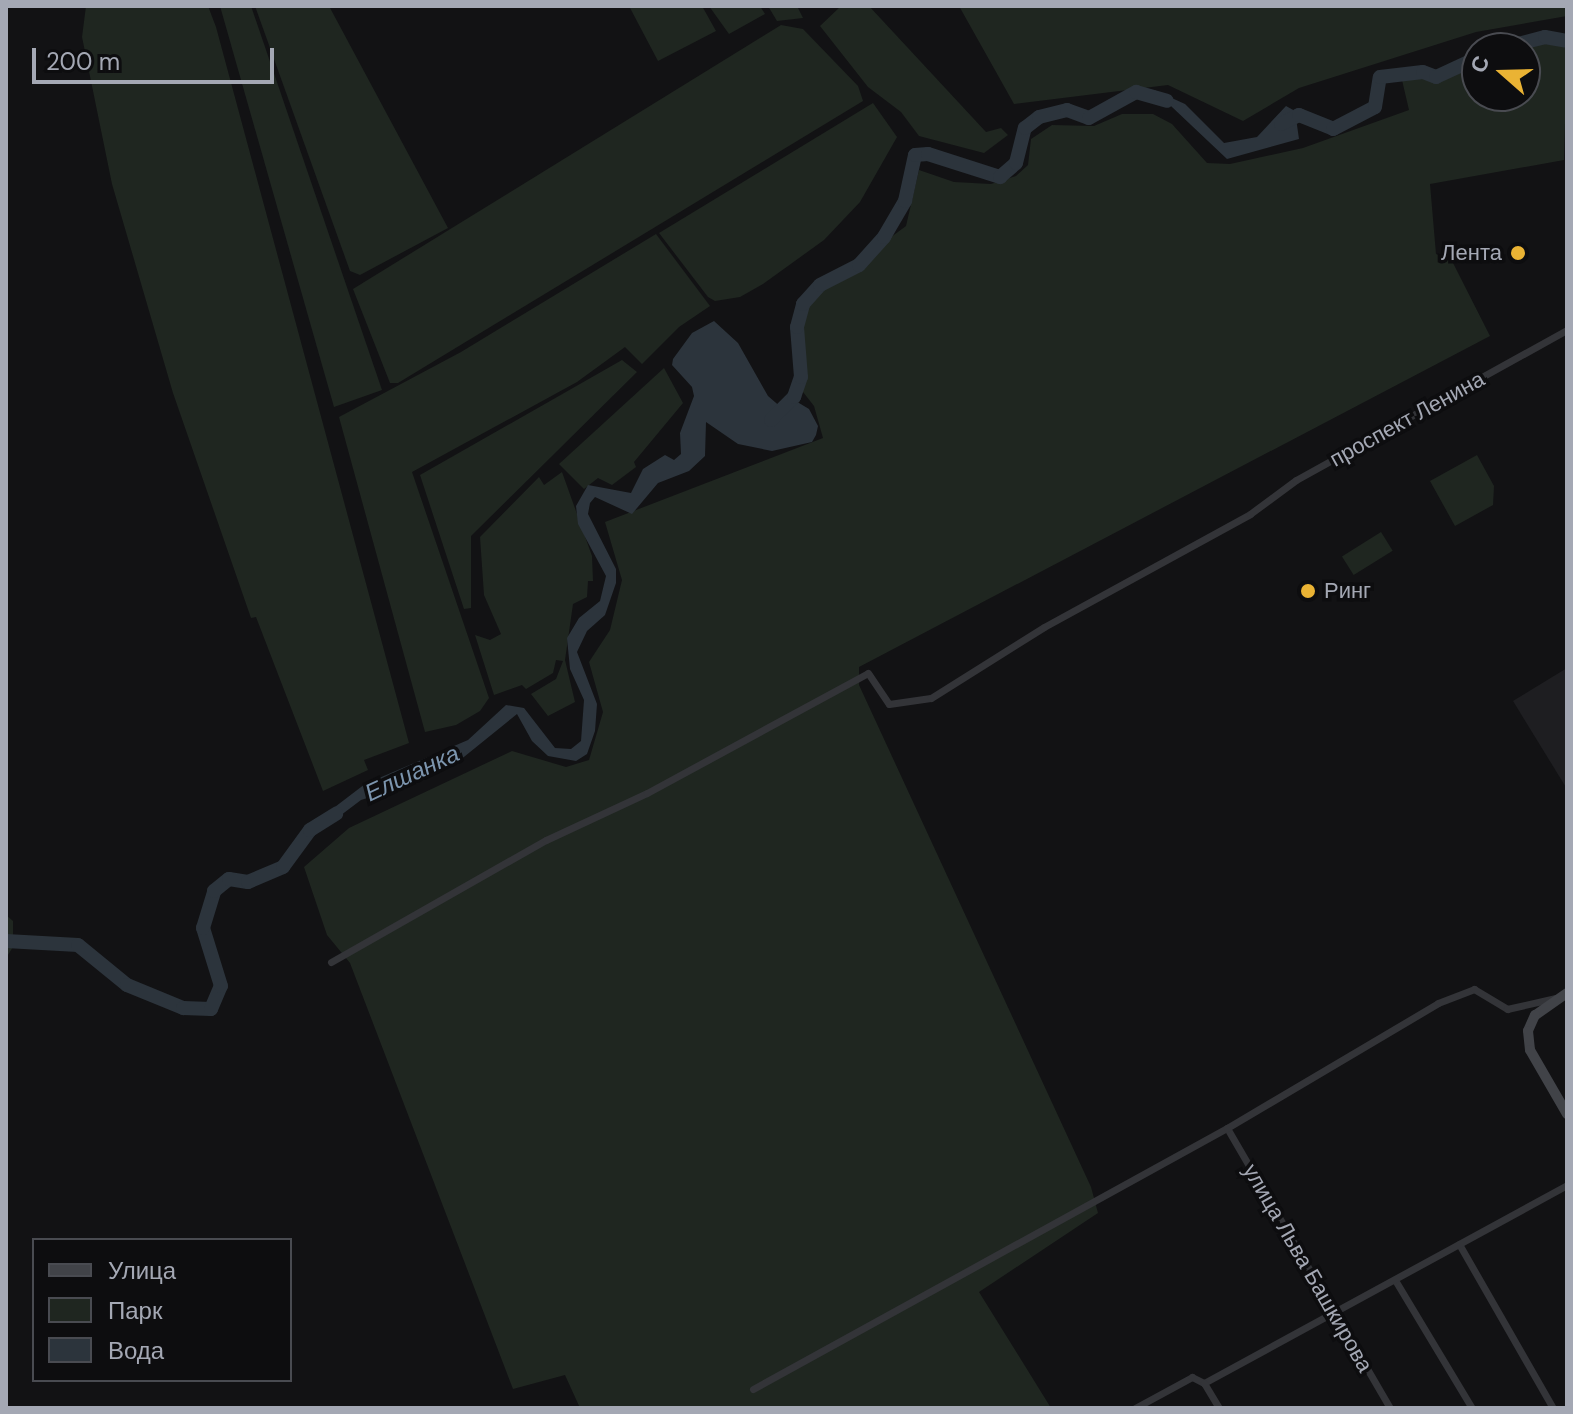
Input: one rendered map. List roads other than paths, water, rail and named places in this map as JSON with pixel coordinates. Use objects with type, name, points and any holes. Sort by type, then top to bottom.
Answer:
[{"type":"street","name":"проспект Ленина","points":[[331,962],[546,840],[647,793],[868,673],[889,704],[931,698],[1044,627],[1250,514],[1296,480],[1567,330]]},
{"type":"street","points":[[753,1389],[1105,1190],[1227,1128],[1438,1003],[1474,989],[1507,1009],[1564,995]]},
{"type":"street","points":[[1564,995],[1535,1015],[1528,1031],[1530,1050],[1567,1114]]},
{"type":"street","name":"улица Льва Башкирова","points":[[1227,1128],[1390,1408]]},
{"type":"street","points":[[1204,1383],[1567,1185]]},
{"type":"street","points":[[1459,1244],[1553,1408]]},
{"type":"street","points":[[1395,1280],[1472,1408]]},
{"type":"street","points":[[1135,1408],[1192,1377],[1204,1383],[1219,1408]]},
{"type":"water","points":[[1154,90],[1185,104],[1224,143],[1257,137],[1286,106],[1295,111],[1299,139],[1227,159]]},
{"type":"water","points":[[714,321],[738,343],[768,396],[783,409],[794,400],[809,409],[818,426],[816,435],[812,442],[772,451],[738,444],[706,422],[705,456],[689,471],[658,483],[632,514],[595,497],[590,503],[588,514],[616,569],[616,583],[605,615],[587,631],[577,652],[597,704],[595,731],[587,754],[576,761],[548,756],[532,741],[517,714],[454,765],[427,770],[408,785],[361,800],[320,831],[320,822],[310,826],[365,784],[468,740],[506,705],[524,708],[555,748],[571,749],[581,741],[584,700],[570,669],[567,638],[579,618],[600,601],[606,576],[578,524],[576,506],[588,485],[631,493],[643,469],[665,455],[674,460],[681,454],[680,433],[694,396],[692,387],[672,365],[673,359],[692,333]]},
{"type":"waterway","name":"Елшанка","points":[[1541,38],[1567,41]]},
{"type":"waterway","name":"Елшанка","points":[[1281,124],[1299,115],[1333,129],[1375,107],[1380,77],[1423,72],[1436,77],[1461,65]]},
{"type":"waterway","name":"Елшанка","points":[[771,420],[794,397],[801,377],[797,327],[803,304],[820,285],[859,265],[884,237],[905,201],[915,155],[928,154],[1000,177],[1016,163],[1025,128],[1039,117],[1067,110],[1089,118],[1136,92],[1167,101]]},
{"type":"waterway","name":"Елшанка","points":[[6,941],[78,945],[127,985],[183,1008],[211,1009],[221,986],[203,928],[214,891],[229,879],[248,882],[283,867],[310,830],[336,814]]},
{"type":"place","name":"Лента","points":[[1518,253]]},
{"type":"place","name":"Ринг","points":[[1308,591]]}]
